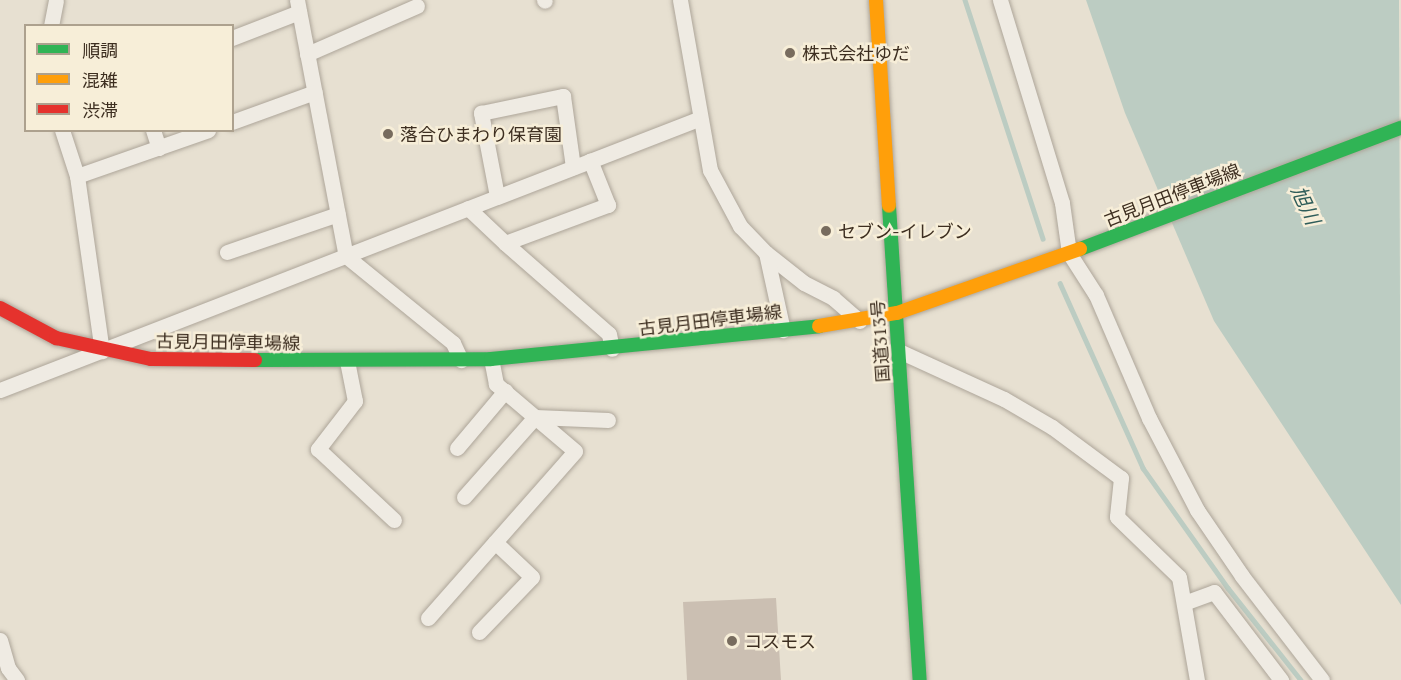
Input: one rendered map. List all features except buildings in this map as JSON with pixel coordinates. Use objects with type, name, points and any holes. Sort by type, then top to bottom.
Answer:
[{"type":"main road","name":"国道313号","points":[[876,0],[920,680]]},
{"type":"main road","name":"古見月田停車場線","points":[[0,309],[56,338],[102,351],[151,359],[461,360],[612,349],[859,321],[897,313],[1069,253],[1401,128]]},
{"type":"street","points":[[51,24],[56,0]]},
{"type":"street","points":[[680,0],[698,119],[710,170],[740,226],[766,253],[804,283],[833,298],[859,321]]},
{"type":"street","points":[[1000,0],[1062,203],[1069,253],[1096,295],[1149,418],[1197,510],[1242,576],[1322,680]]},
{"type":"street","points":[[234,37],[298,6],[346,256],[453,343],[461,360]]},
{"type":"street","points":[[307,54],[417,6]]},
{"type":"street","points":[[234,121],[315,92]]},
{"type":"street","points":[[497,196],[481,113],[563,96],[573,167]]},
{"type":"street","points":[[0,390],[698,119]]},
{"type":"street","points":[[63,132],[77,176],[102,351]]},
{"type":"street","points":[[154,132],[159,148]]},
{"type":"street","points":[[77,176],[203,132]]},
{"type":"street","points":[[506,243],[608,205],[590,160]]},
{"type":"street","points":[[468,208],[609,334],[612,349]]},
{"type":"street","points":[[227,252],[338,214]]},
{"type":"street","points":[[766,253],[783,330]]},
{"type":"street","points":[[899,351],[1004,399],[1052,427],[1121,478],[1118,517],[1179,578],[1197,680]]},
{"type":"street","points":[[428,618],[575,451],[496,384],[491,358]]},
{"type":"street","points":[[347,361],[355,401],[318,449],[394,520]]},
{"type":"street","points":[[457,448],[505,391]]},
{"type":"street","points":[[536,417],[608,420]]},
{"type":"street","points":[[464,497],[536,417]]},
{"type":"street","points":[[479,632],[532,577],[495,542]]},
{"type":"street","points":[[1184,603],[1214,592],[1281,680]]},
{"type":"street","points":[[0,640],[8,668],[17,680]]},
{"type":"water","name":"旭川","points":[[1086,0],[1399,0],[1401,605],[1214,321],[1125,113]]},
{"type":"waterway","points":[[965,0],[1043,239]]},
{"type":"waterway","points":[[1060,283],[1143,468],[1228,588],[1301,680]]},
{"type":"traffic: fast","points":[[1080,249],[1401,128]]},
{"type":"traffic: fast","points":[[889,206],[920,680]]},
{"type":"traffic: fast","points":[[255,360],[491,359],[819,326]]},
{"type":"traffic: slow","points":[[876,0],[889,206]]},
{"type":"traffic: slow","points":[[819,326],[897,313],[1080,249]]},
{"type":"traffic: jam","points":[[0,308],[56,338],[151,359],[255,360]]},
{"type":"place","name":"株式会社ゆだ","points":[[790,53]]},
{"type":"place","name":"落合ひまわり保育園","points":[[388,134]]},
{"type":"place","name":"セブン-イレブン","points":[[826,231]]},
{"type":"place","name":"コスモス","points":[[732,641]]}]
